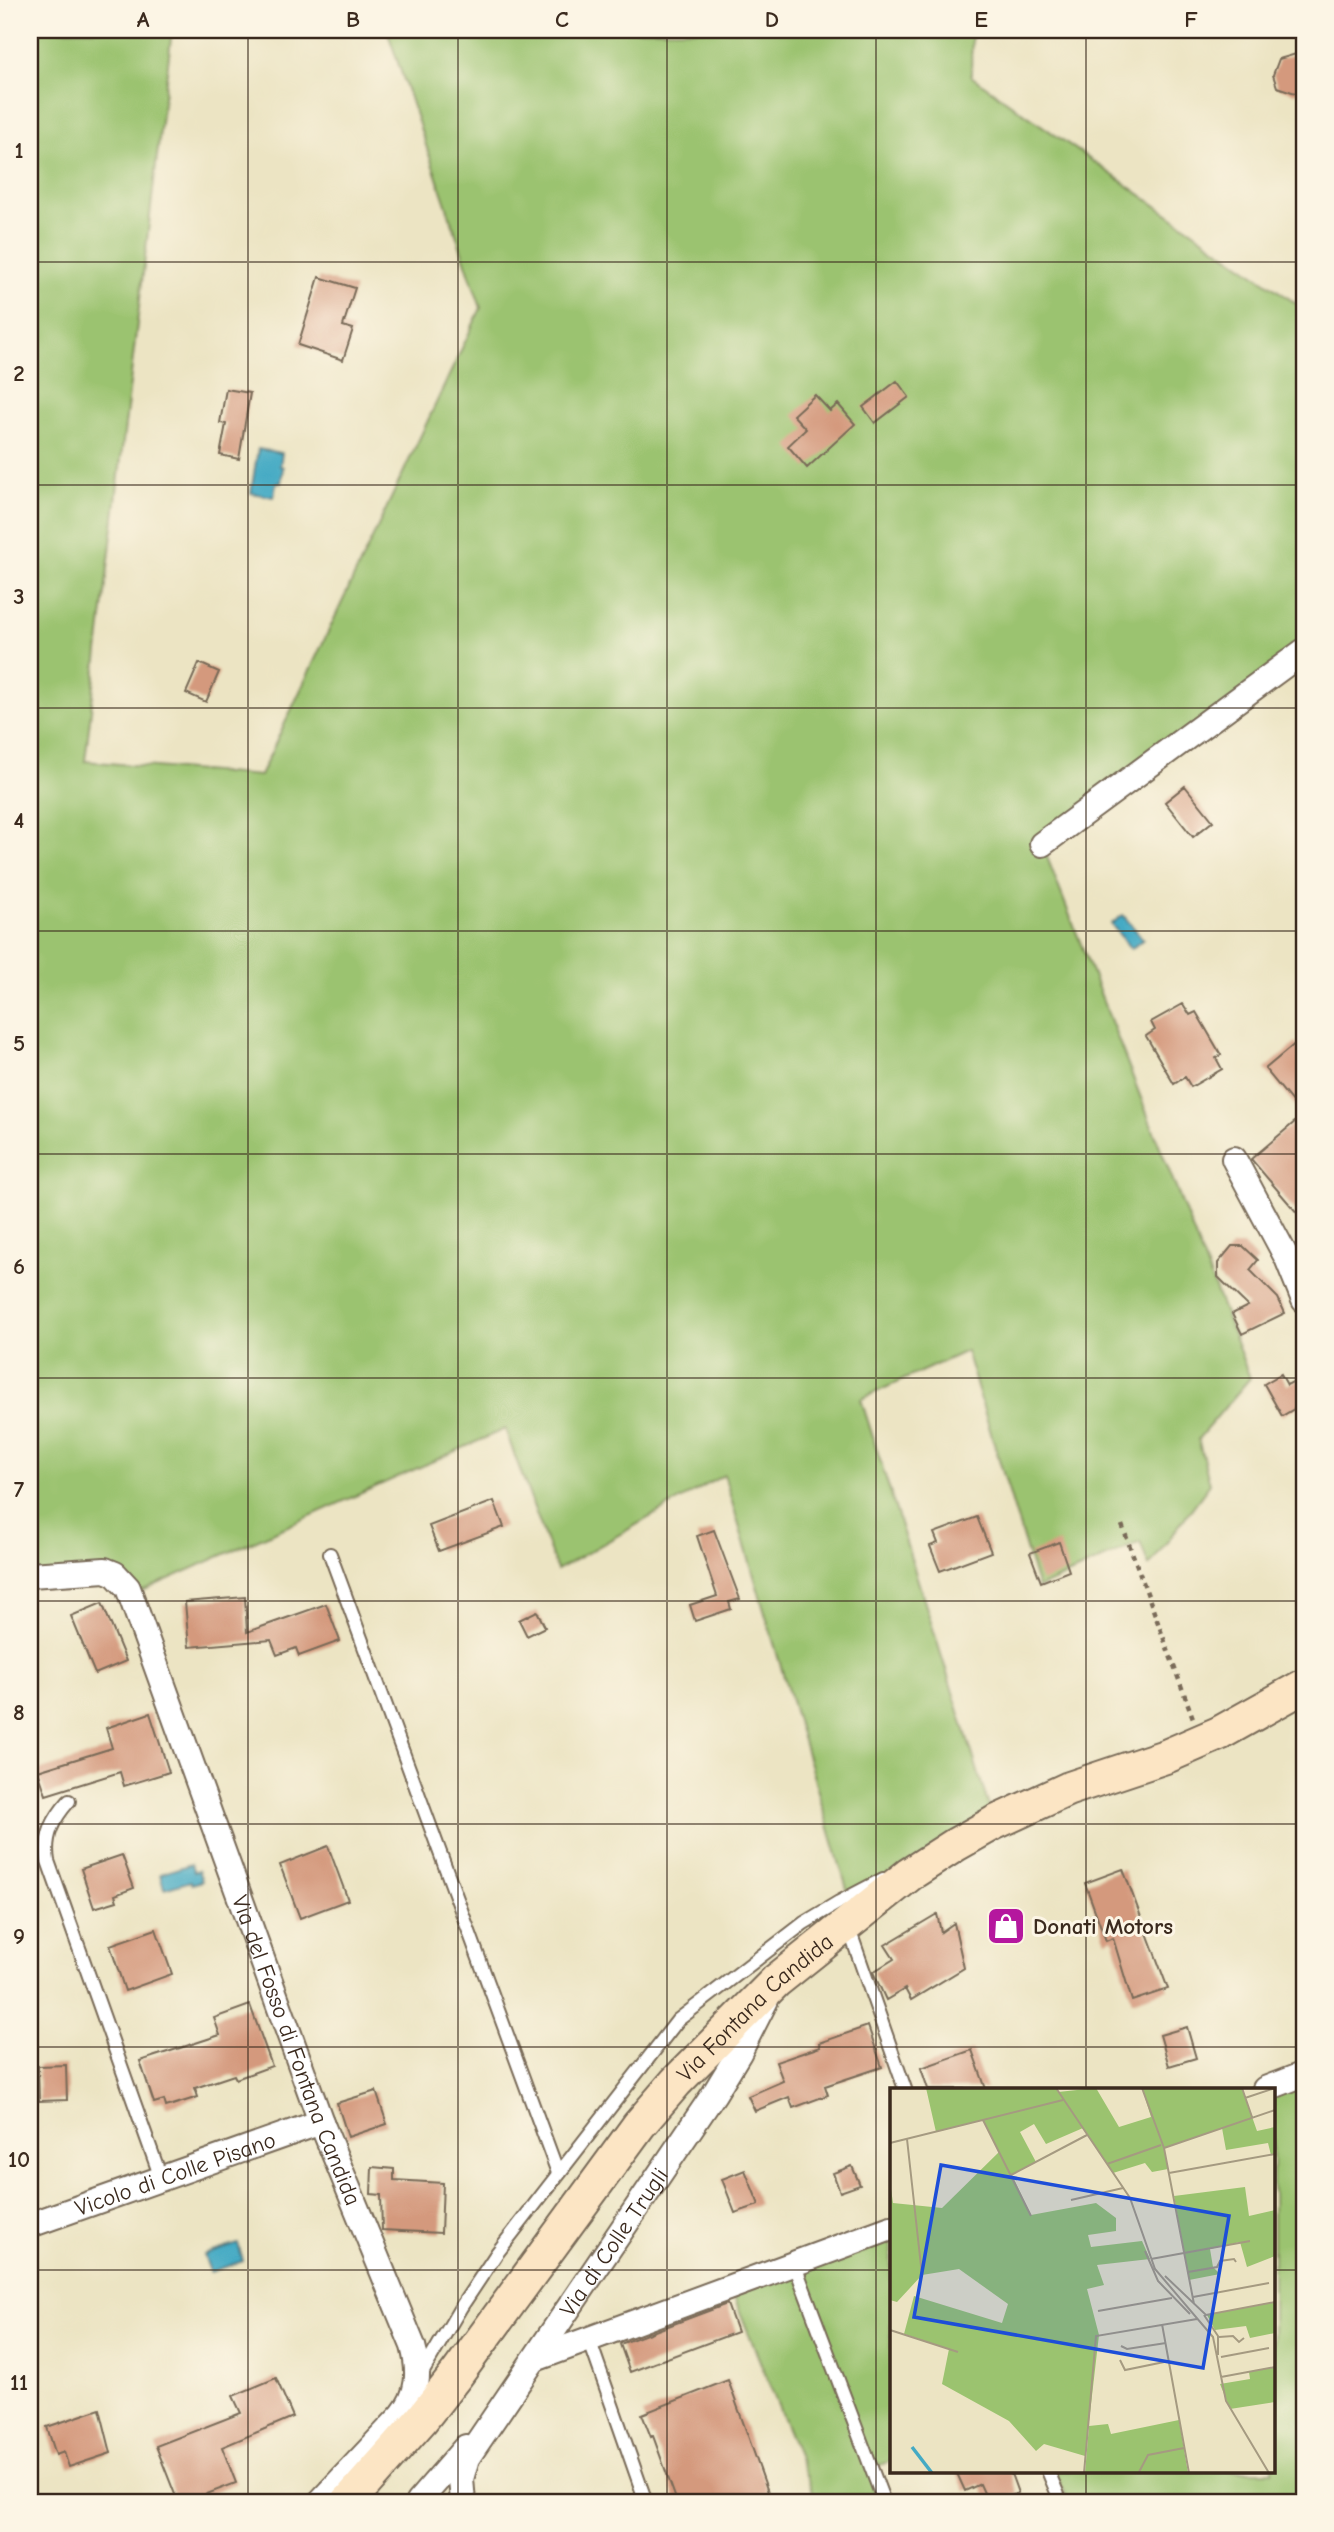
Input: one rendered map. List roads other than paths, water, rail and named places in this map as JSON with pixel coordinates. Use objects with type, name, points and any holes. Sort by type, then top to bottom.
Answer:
[{"type":"main road","name":"Via Fontana Candida","points":[[348,2502],[414,2428],[457,2374],[639,2125],[676,2081],[776,1981],[923,1864],[994,1823],[1054,1795],[1201,1742],[1304,1686]]},
{"type":"street","points":[[1042,844],[1304,651]]},
{"type":"street","points":[[1234,1159],[1287,1258],[1304,1300]]},
{"type":"street","name":"Via del Fosso di Fontana Candida","points":[[30,1575],[99,1570],[115,1574],[131,1596],[321,2122],[413,2346],[417,2382],[413,2401],[320,2502]]},
{"type":"street","name":"Via di Colle Trugli","points":[[463,2502],[461,2479],[464,2465],[497,2412],[714,2094],[776,1981]]},
{"type":"street","points":[[1268,2088],[1304,2074]]},
{"type":"street","name":"Vicolo di Colle Pisano","points":[[30,2225],[321,2122]]},
{"type":"street","points":[[535,2359],[890,2228]]},
{"type":"street","points":[[418,2502],[497,2412]]},
{"type":"lane","points":[[330,1554],[558,2173]]},
{"type":"lane","points":[[69,1801],[55,1818],[49,1831],[46,1850],[48,1861],[161,2178]]},
{"type":"lane","points":[[417,2382],[483,2273],[667,2032],[684,2015],[821,1912],[871,1885],[923,1864]]},
{"type":"lane","points":[[847,1923],[905,2088]]},
{"type":"lane","points":[[794,2263],[884,2502]]},
{"type":"lane","points":[[589,2339],[646,2502]]},
{"type":"lane","points":[[1048,2472],[1061,2502]]},
{"type":"water","points":[[258,449],[282,453],[281,483],[276,483],[274,497],[251,493]]},
{"type":"water","points":[[1123,915],[1143,939],[1131,949],[1111,924]]},
{"type":"water","points":[[191,1864],[194,1872],[198,1870],[202,1881],[192,1884],[191,1881],[164,1889],[160,1874]]},
{"type":"water","points":[[238,2244],[243,2261],[210,2272],[204,2255]]},
{"type":"place","name":"Donati Motors","points":[[1006,1926]]}]
